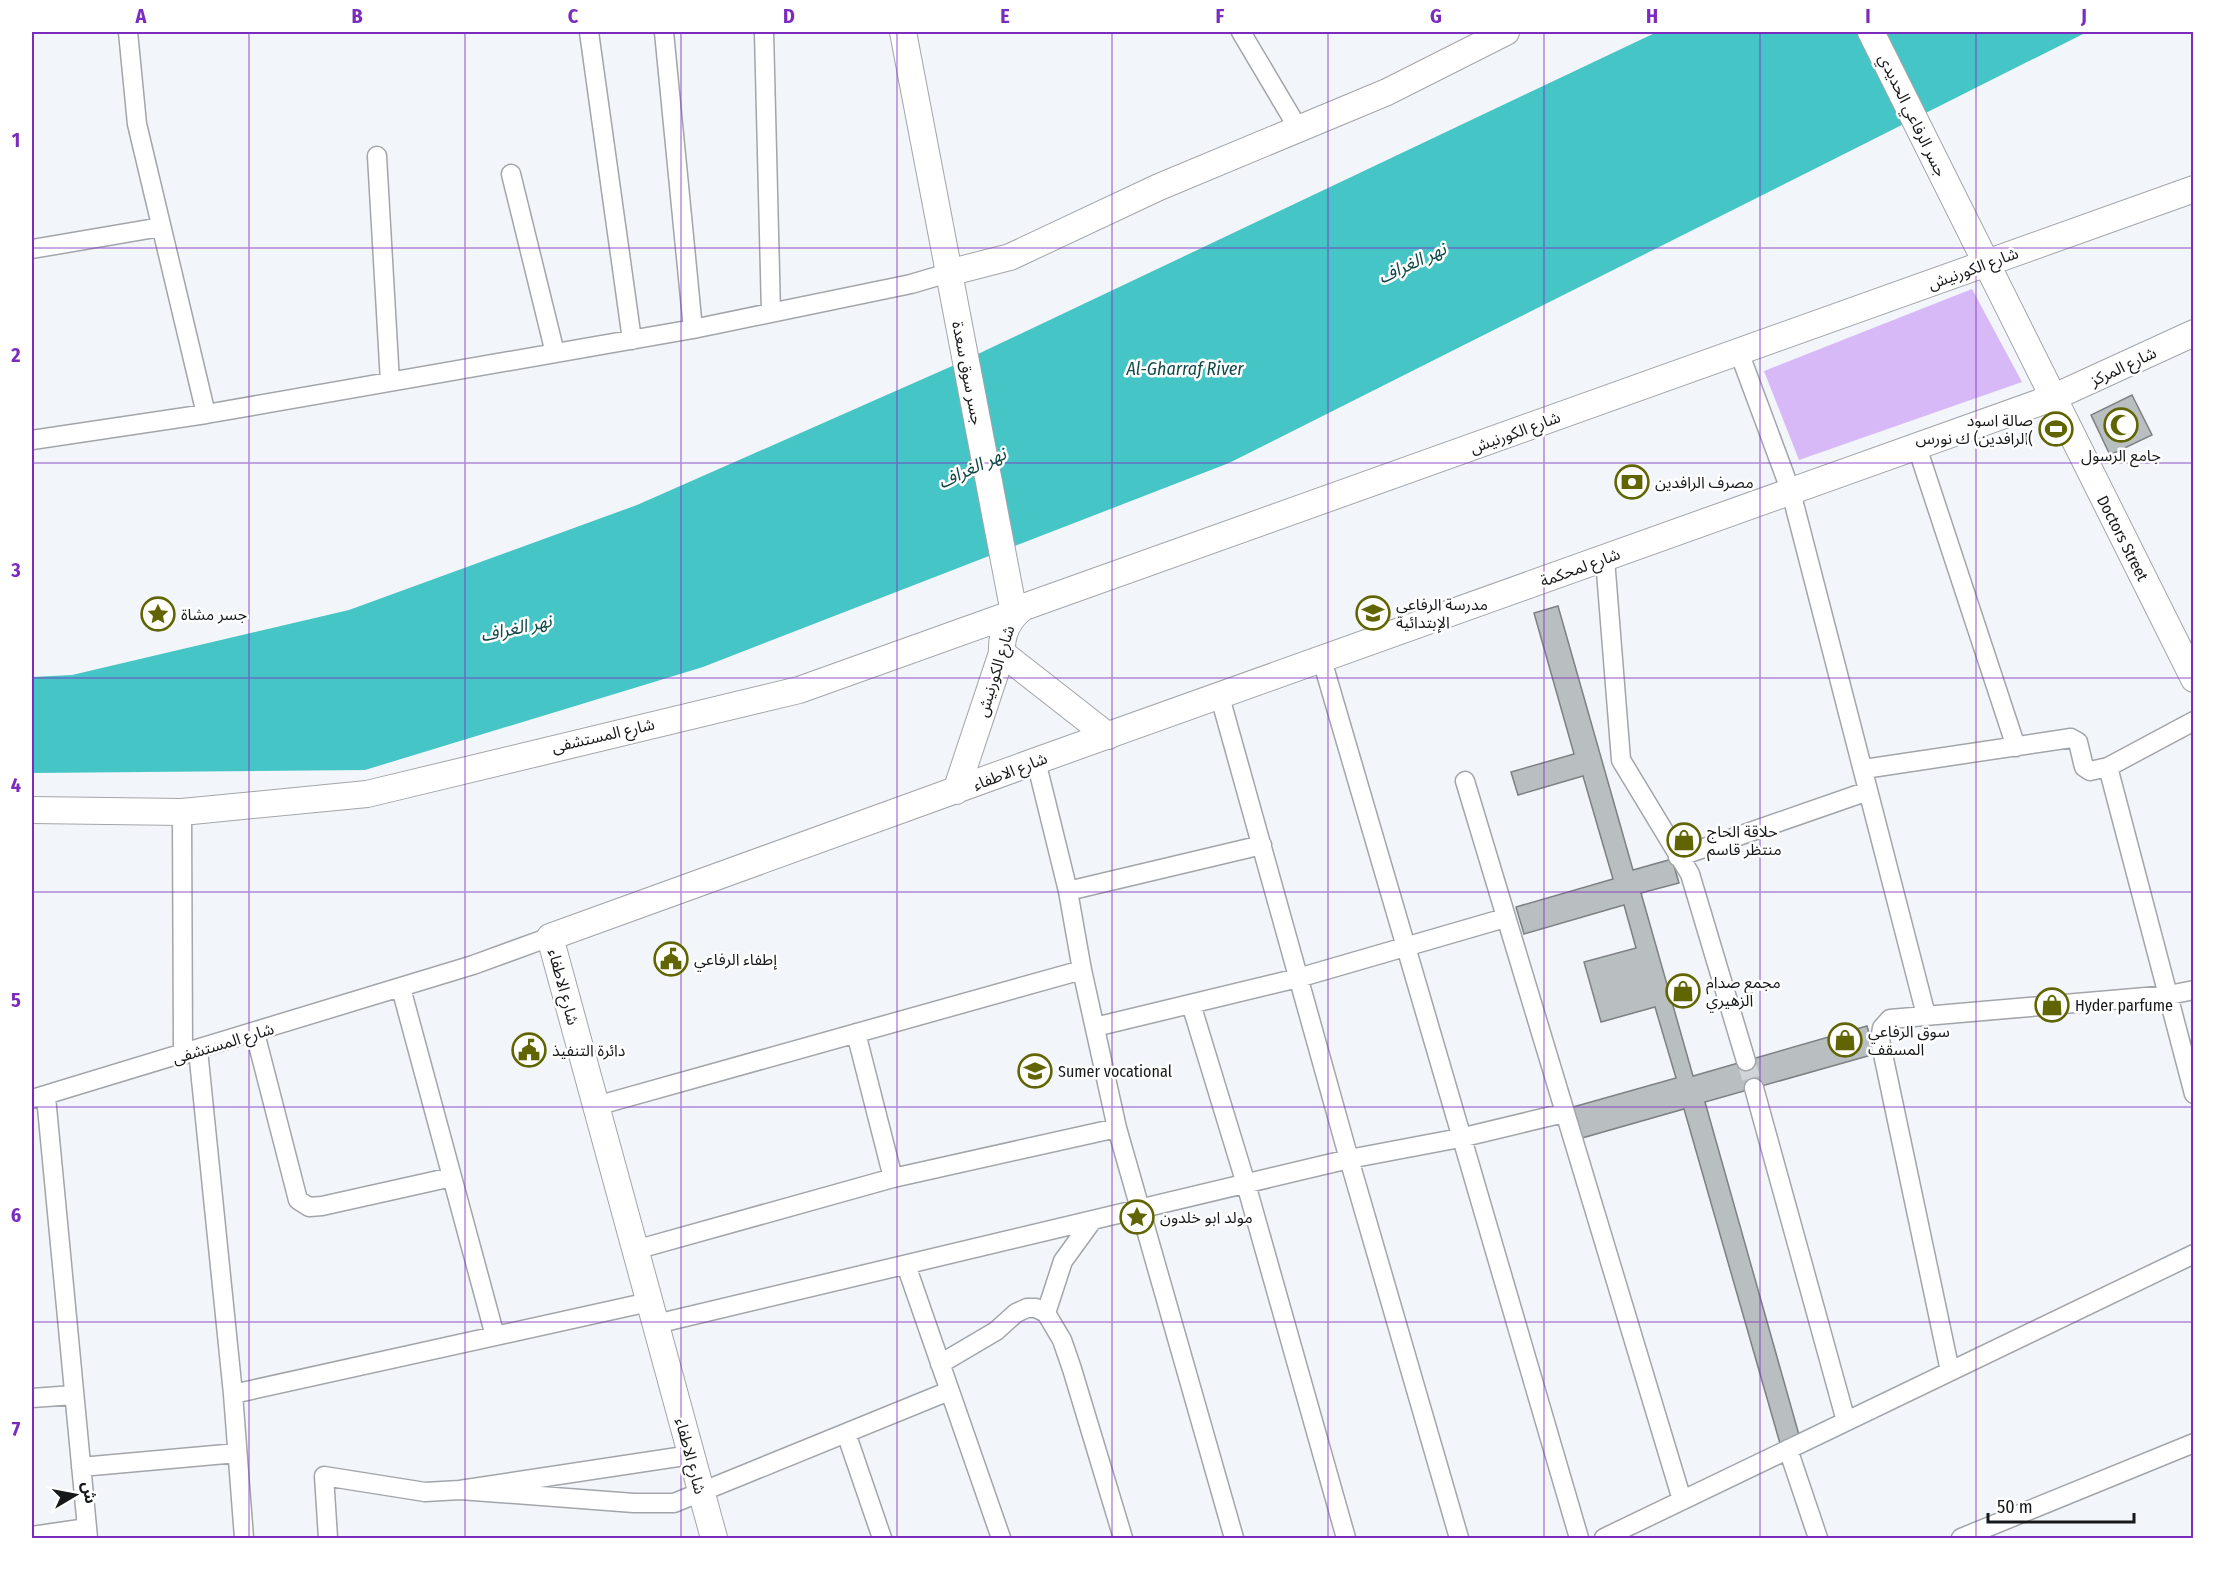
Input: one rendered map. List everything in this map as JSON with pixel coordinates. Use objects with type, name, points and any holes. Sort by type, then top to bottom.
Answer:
[{"type":"street","points":[[128,32],[137,124],[206,414]]},
{"type":"street","points":[[590,32],[632,340]]},
{"type":"street","points":[[664,32],[693,329]]},
{"type":"street","points":[[764,32],[771,313]]},
{"type":"street","name":"جسر سوق سعدة","points":[[903,32],[1014,614]]},
{"type":"street","points":[[1241,32],[1298,128]]},
{"type":"street","points":[[32,440],[206,414],[693,329],[911,284],[1010,257],[1159,187],[1387,92],[1506,32]]},
{"type":"street","name":"جسر الرفاعي الحديدي","points":[[1871,32],[1986,264]]},
{"type":"street","points":[[377,156],[390,382]]},
{"type":"street","points":[[511,174],[555,353]]},
{"type":"street","name":"شارع الكورنيش","points":[[956,791],[1002,653],[1004,631],[1014,614],[1036,602],[2193,189]]},
{"type":"street","points":[[32,249],[161,227]]},
{"type":"street","name":"Doctors Street","points":[[1986,264],[2193,679]]},
{"type":"street","name":"شارع المركز","points":[[2052,398],[2193,333]]},
{"type":"street","points":[[1739,352],[1791,492],[1926,1015]]},
{"type":"street","name":"شارع لمحكمة","points":[[1107,736],[2052,398]]},
{"type":"street","points":[[1917,447],[2016,747]]},
{"type":"street","points":[[1605,559],[1621,760],[1690,874],[1746,1061]]},
{"type":"street","name":"شارع المستشفى","points":[[32,810],[182,812],[367,794],[799,690],[1014,614]]},
{"type":"street","points":[[1002,653],[1107,736]]},
{"type":"street","points":[[1322,660],[1404,948],[1580,1539]]},
{"type":"street","points":[[1220,697],[1349,1159],[1459,1539]]},
{"type":"street","points":[[1864,769],[2071,738],[2078,742],[2084,767],[2090,771],[2108,767],[2193,721]]},
{"type":"street","name":"شارع الاطفاء","points":[[714,1539],[550,937],[1107,736]]},
{"type":"street","points":[[1036,761],[1068,891],[1082,970],[1117,1128],[1234,1539]]},
{"type":"street","points":[[2108,767],[2193,1094]]},
{"type":"street","points":[[1465,781],[1682,1500]]},
{"type":"street","points":[[1678,857],[1868,790]]},
{"type":"street","points":[[182,812],[190,1053],[232,1394],[244,1539]]},
{"type":"street","points":[[1068,891],[1262,845]]},
{"type":"street","points":[[1095,1027],[1298,978],[1505,918]]},
{"type":"street","name":"شارع المستشفى","points":[[39,1098],[401,988],[550,937]]},
{"type":"street","points":[[596,1106],[1082,970]]},
{"type":"street","points":[[401,988],[495,1336]]},
{"type":"street","points":[[1950,1371],[1880,1040],[1882,1028],[1890,1019],[2169,995],[2193,990]]},
{"type":"street","points":[[1191,1004],[1246,1184],[1346,1539]]},
{"type":"street","points":[[255,1033],[298,1200],[309,1207],[322,1206],[452,1177]]},
{"type":"street","points":[[856,1033],[893,1178]]},
{"type":"street","points":[[1754,1088],[1846,1421]]},
{"type":"street","points":[[32,1536],[88,1533],[39,1098]]},
{"type":"street","points":[[232,1394],[495,1336],[653,1313],[906,1265],[1349,1159],[1460,1138],[1564,1113]]},
{"type":"street","points":[[635,1250],[893,1178],[1117,1128]]},
{"type":"street","points":[[1046,1313],[1063,1261],[1092,1221]]},
{"type":"street","points":[[1604,1539],[2193,1254]]},
{"type":"street","points":[[906,1265],[1001,1539]]},
{"type":"street","points":[[940,1364],[996,1331],[1016,1312],[1036,1308],[1046,1313],[1058,1333],[1072,1369],[1123,1539]]},
{"type":"street","points":[[460,1490],[634,1503],[674,1503],[949,1391]]},
{"type":"street","points":[[32,1398],[74,1395]]},
{"type":"street","points":[[846,1433],[882,1539]]},
{"type":"street","points":[[1960,1539],[2193,1443]]},
{"type":"street","points":[[1788,1449],[1818,1539]]},
{"type":"street","points":[[81,1467],[237,1453]]},
{"type":"street","points":[[328,1539],[324,1476],[425,1492],[460,1490],[691,1455]]},
{"type":"shaded area","points":[[1972,289],[2022,382],[1799,460],[1764,371]]},
{"type":"water","name":"Al-Gharraf River","points":[[1657,32],[2087,32],[1229,463],[703,667],[365,770],[32,773],[32,677],[72,675],[349,610],[637,505],[959,363]]},
{"type":"building","name":"جامع الرسول","points":[[2132,395],[2152,435],[2110,455],[2091,415]]},
{"type":"building","name":"سوق الرفاعي المسقف","points":[[1558,606],[1633,870],[1672,859],[1679,883],[1641,893],[1693,1076],[1867,1026],[1875,1054],[1705,1102],[1801,1442],[1781,1447],[1684,1109],[1582,1138],[1573,1107],[1676,1078],[1655,1007],[1601,1022],[1584,962],[1636,948],[1624,905],[1524,934],[1516,907],[1613,879],[1583,776],[1518,795],[1511,772],[1574,754],[1534,613]]},
{"type":"tunnel","points":[[1746,1061],[1754,1088]]},
{"type":"place","name":"جامع الرسول","points":[[2121,425]]},
{"type":"place","name":"صالة اسود الرافدين) ك نورس(","points":[[2056,429]]},
{"type":"place","name":"مصرف الرافدين","points":[[1632,482]]},
{"type":"place","name":"مدرسة الرفاعي الإبتدائية","points":[[1373,613]]},
{"type":"place","name":"جسر مشاة","points":[[158,614]]},
{"type":"place","name":"حلاقة الحاج منتظر قاسم","points":[[1684,840]]},
{"type":"place","name":"إطفاء الرفاعي","points":[[671,959]]},
{"type":"place","name":"مجمع صدام الزهيري","points":[[1683,991]]},
{"type":"place","name":"Hyder parfume","points":[[2052,1005]]},
{"type":"place","name":"سوق الرفاعي المسقف","points":[[1845,1040]]},
{"type":"place","name":"دائرة التنفيذ","points":[[529,1050]]},
{"type":"place","name":"Sumer vocational","points":[[1035,1071]]},
{"type":"place","name":"مولد ابو خلدون","points":[[1137,1217]]},
{"type":"water label","name":"نهر الغراف","points":[[1412,263]]},
{"type":"water label","name":"نهر الغراف","points":[[972,468]]},
{"type":"water label","name":"نهر الغراف","points":[[516,628]]}]
